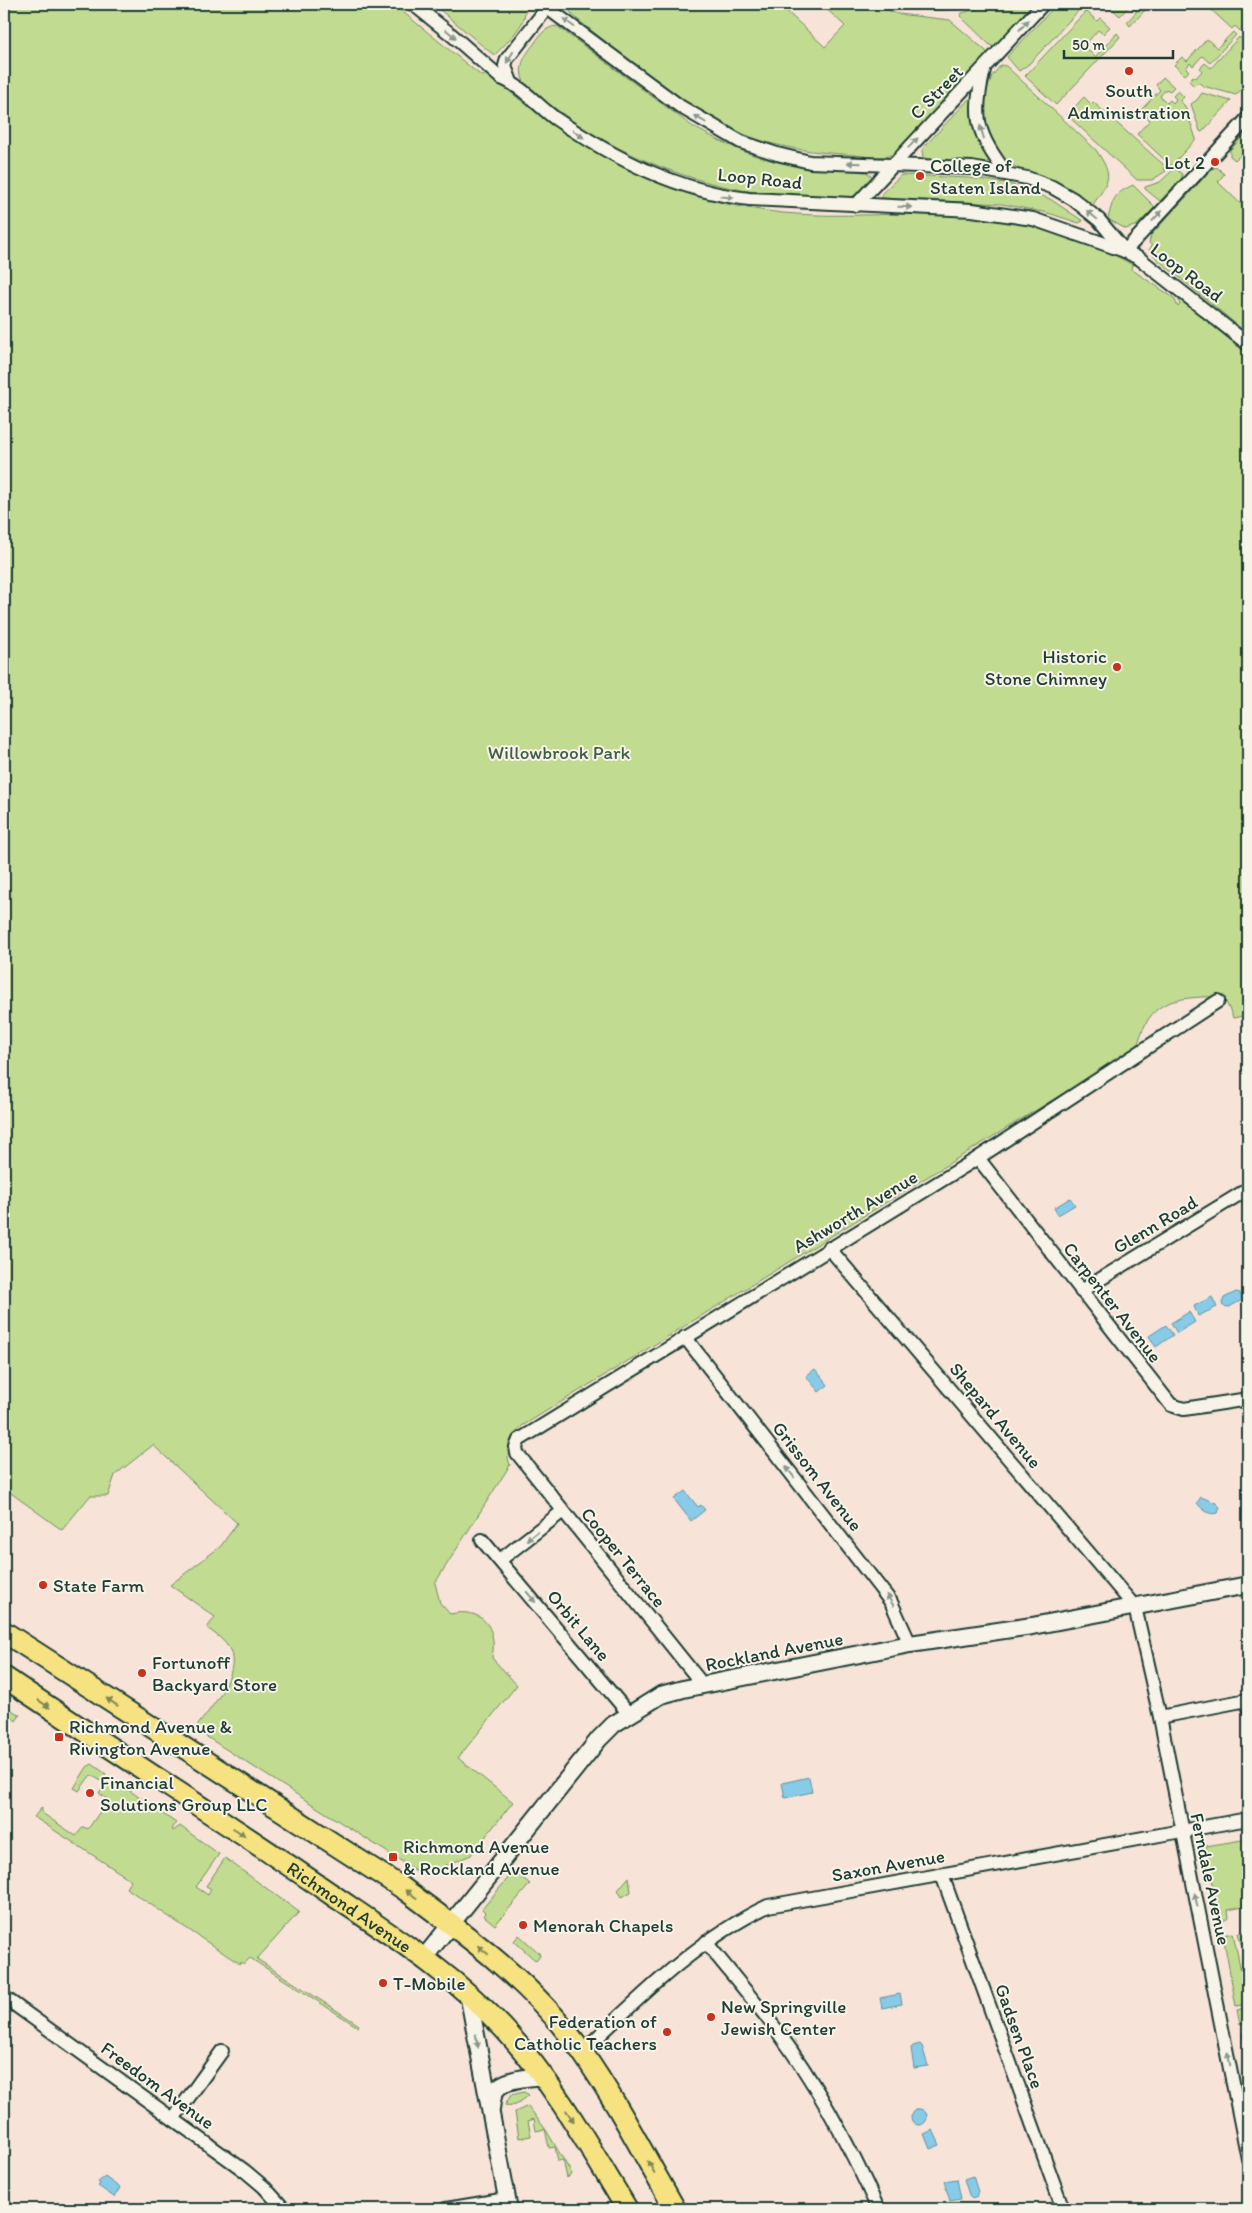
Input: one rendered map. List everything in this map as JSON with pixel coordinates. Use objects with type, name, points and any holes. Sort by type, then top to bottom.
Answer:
[{"type":"main road","points":[[4,1632],[404,1889],[450,1923],[515,1977],[554,2018],[582,2052],[675,2209]]},
{"type":"main road","name":"Richmond Avenue","points":[[4,1678],[280,1858],[468,1993],[506,2030],[542,2076],[579,2129],[627,2209]]},
{"type":"street","name":"Loop Road","points":[[413,4],[501,78],[511,82],[543,110],[602,149],[663,176],[718,196],[972,210],[1033,219],[1125,251],[1158,272],[1248,344]]},
{"type":"street","name":"C Street","points":[[856,205],[1043,4]]},
{"type":"street","name":"Loop Road","points":[[547,5],[681,107],[741,142],[810,162],[972,168],[1027,178],[1052,187],[1073,199],[1098,220],[1125,251]]},
{"type":"street","points":[[511,82],[505,66],[507,59],[547,5]]},
{"type":"street","points":[[985,68],[977,103],[980,128],[988,149],[1007,174]]},
{"type":"street","points":[[1125,251],[1248,118]]},
{"type":"street","name":"Ashworth Avenue","points":[[517,1453],[516,1447],[519,1440],[978,1158],[1218,1001]]},
{"type":"street","name":"Carpenter Avenue","points":[[978,1158],[1172,1406],[1184,1409],[1248,1399]]},
{"type":"street","name":"Glenn Road","points":[[1081,1291],[1248,1189]]},
{"type":"street","name":"Shepard Avenue","points":[[829,1248],[1135,1607]]},
{"type":"street","name":"Grissom Avenue","points":[[685,1337],[892,1602],[910,1644]]},
{"type":"street","name":"Cooper Terrace","points":[[517,1453],[703,1685]]},
{"type":"street","points":[[500,1560],[564,1511]]},
{"type":"street","name":"Orbit Lane","points":[[482,1540],[630,1714]]},
{"type":"street","name":"Rockland Avenue","points":[[423,1959],[599,1739],[630,1714],[662,1695],[703,1685],[910,1644],[1032,1626],[1248,1586]]},
{"type":"street","name":"Ferndale Avenue","points":[[1135,1607],[1160,1717],[1248,2159]]},
{"type":"street","points":[[1160,1717],[1247,1700],[1248,1706]]},
{"type":"street","name":"Saxon Avenue","points":[[582,2052],[651,1988],[706,1942],[741,1919],[768,1906],[1248,1819]]},
{"type":"street","name":"Gadsen Place","points":[[942,1875],[1063,2209]]},
{"type":"street","points":[[706,1942],[775,2028],[800,2064],[837,2126],[878,2209]]},
{"type":"street","points":[[446,2209],[508,2204],[468,1993]]},
{"type":"street","name":"Freedom Avenue","points":[[4,1997],[245,2171],[264,2187],[284,2209]]},
{"type":"street","points":[[173,2119],[222,2051]]},
{"type":"street","points":[[490,2112],[496,2089],[503,2084],[542,2076]]},
{"type":"green space","name":"Willowbrook Park","points":[[4,4],[393,4],[479,74],[483,76],[488,73],[555,127],[589,149],[659,184],[738,206],[783,213],[806,215],[968,215],[1011,221],[1053,231],[1094,246],[1133,265],[1131,269],[1174,298],[1178,307],[1180,305],[1178,297],[1248,355],[1248,1015],[1233,1018],[1225,1001],[1217,997],[1188,998],[1167,1003],[1159,1008],[1146,1023],[1137,1048],[522,1426],[509,1444],[508,1459],[510,1465],[435,1583],[440,1603],[450,1614],[471,1614],[485,1622],[490,1629],[492,1637],[492,1658],[517,1685],[458,1758],[513,1802],[471,1855],[423,1875],[199,1732],[197,1726],[228,1680],[232,1659],[230,1650],[225,1643],[207,1628],[215,1617],[170,1585],[221,1546],[237,1523],[153,1445],[115,1475],[108,1496],[90,1496],[62,1530],[8,1491],[4,1496]]},
{"type":"green space","points":[[433,4],[529,5],[522,23],[513,36],[495,55]]},
{"type":"green space","points":[[569,4],[779,4],[825,47],[845,26],[821,4],[872,4],[898,14],[950,20],[986,51],[988,56],[895,154],[876,157],[812,151],[773,144],[738,132],[689,105],[643,72],[578,20],[570,12]]},
{"type":"green space","points":[[894,4],[983,4],[961,8],[927,10]]},
{"type":"green space","points":[[996,4],[1037,4],[996,47],[991,46],[960,16],[962,13]]},
{"type":"green space","points":[[1057,4],[1079,4],[1082,7],[1029,64],[1019,71],[1007,57]]},
{"type":"green space","points":[[1113,4],[1131,4],[1120,16],[1110,7]]},
{"type":"green space","points":[[1137,4],[1151,4],[1130,26],[1127,22],[1137,11],[1133,8]]},
{"type":"green space","points":[[1205,4],[1243,4],[1248,9],[1248,22],[1240,31],[1235,26],[1232,29]]},
{"type":"green space","points":[[1085,12],[1097,21],[1100,18],[1110,27],[1103,34],[1098,30],[1084,46],[1095,57],[1117,33],[1120,37],[1056,105],[1025,76]]},
{"type":"green space","points":[[557,26],[692,126],[726,144],[744,152],[788,164],[866,172],[872,176],[871,179],[858,193],[846,198],[833,199],[777,195],[711,183],[678,173],[616,147],[587,130],[545,101],[524,82],[521,71],[525,57],[543,32]]},
{"type":"green space","points":[[1233,32],[1236,35],[1210,63],[1202,56],[1193,66],[1190,63],[1186,68],[1189,71],[1185,75],[1174,65],[1182,57],[1187,61],[1207,39],[1217,48]]},
{"type":"green space","points":[[1239,37],[1248,46],[1248,82],[1236,95],[1203,86],[1198,82],[1194,86],[1189,81],[1193,76],[1196,78],[1202,71],[1200,68],[1205,63],[1211,68]]},
{"type":"green space","points":[[1001,65],[1006,66],[1096,150],[1102,159],[1106,166],[1108,178],[1103,190],[1092,206],[1008,163],[991,142],[983,121],[984,98],[992,76]]},
{"type":"green space","points":[[1163,77],[1174,87],[1170,91],[1166,89],[1160,96],[1167,103],[1170,100],[1173,103],[1176,99],[1173,96],[1178,91],[1184,97],[1180,101],[1185,106],[1196,139],[1171,166],[1137,134],[1150,120],[1140,111],[1160,90],[1156,85]]},
{"type":"green space","points":[[1202,93],[1231,101],[1202,132],[1191,104]]},
{"type":"green space","points":[[1084,97],[1091,104],[1093,102],[1165,166],[1163,168],[1166,171],[1152,180],[1137,180],[1067,115]]},
{"type":"green space","points":[[969,99],[972,100],[990,161],[984,163],[927,159],[923,157],[922,151],[924,147]]},
{"type":"green space","points":[[1248,131],[1248,148],[1235,160],[1230,156],[1230,150]]},
{"type":"green space","points":[[1217,167],[1224,174],[1218,182],[1248,211],[1248,334],[1157,259],[1149,250],[1152,246],[1149,243],[1151,235],[1212,169]]},
{"type":"green space","points":[[1175,168],[1182,174],[1182,178],[1160,201],[1145,189],[1145,187],[1160,182]]},
{"type":"green space","points":[[901,175],[969,178],[1007,183],[1050,199],[1083,221],[1079,223],[1048,213],[1002,204],[882,198],[882,193]]},
{"type":"green space","points":[[1133,185],[1155,207],[1137,225],[1126,229],[1108,219],[1115,198],[1122,191]]},
{"type":"green space","points":[[6,1707],[20,1715],[16,1721],[8,1714],[4,1719],[4,1709]]},
{"type":"green space","points":[[92,1764],[106,1774],[101,1781],[93,1776],[89,1777],[79,1791],[74,1788],[87,1767]]},
{"type":"green space","points":[[110,1777],[176,1823],[172,1827],[173,1831],[180,1826],[219,1854],[196,1887],[208,1895],[211,1889],[206,1886],[225,1858],[299,1912],[257,1959],[359,2025],[358,2027],[250,1958],[244,1964],[241,1962],[240,1964],[126,1888],[131,1880],[34,1817],[42,1807],[42,1813],[76,1836],[83,1827],[88,1829],[108,1800],[99,1793]]},
{"type":"green space","points":[[1248,1839],[1248,1906],[1228,1910],[1229,1918],[1220,1922],[1206,1846]]},
{"type":"green space","points":[[514,1871],[530,1884],[495,1925],[484,1916],[486,1913],[482,1909]]},
{"type":"green space","points":[[629,1877],[631,1892],[622,1897],[618,1890]]},
{"type":"green space","points":[[1248,1931],[1248,1942],[1241,1944],[1238,1933]]},
{"type":"green space","points":[[1233,1933],[1248,2004],[1236,2006],[1223,1935]]},
{"type":"green space","points":[[519,1935],[539,1953],[540,1956],[536,1961],[514,1941]]},
{"type":"green space","points":[[1248,2007],[1248,2022],[1240,2024],[1237,2010]]},
{"type":"green space","points":[[1248,2031],[1248,2064],[1247,2064],[1242,2033]]},
{"type":"green space","points":[[524,2092],[529,2095],[515,2104],[505,2105],[511,2095]]},
{"type":"green space","points":[[528,2106],[546,2130],[572,2174],[567,2178],[563,2160],[558,2161],[555,2147],[549,2148],[545,2129],[536,2131],[534,2119],[528,2121],[531,2136],[519,2138],[515,2112]]},
{"type":"water","points":[[1070,1198],[1075,1205],[1058,1215],[1054,1208]]},
{"type":"water","points":[[1236,1292],[1240,1293],[1242,1300],[1229,1307],[1223,1306],[1224,1298]]},
{"type":"water","points":[[1212,1297],[1217,1307],[1198,1316],[1194,1306]]},
{"type":"water","points":[[1189,1312],[1195,1322],[1177,1333],[1171,1323]]},
{"type":"water","points":[[1166,1325],[1173,1335],[1156,1347],[1149,1336]]},
{"type":"water","points":[[815,1369],[828,1385],[819,1392],[806,1376]]},
{"type":"water","points":[[685,1491],[698,1507],[701,1505],[705,1510],[691,1521],[674,1499]]},
{"type":"water","points":[[1201,1497],[1216,1503],[1220,1507],[1218,1513],[1209,1513],[1201,1508],[1197,1503]]},
{"type":"water","points":[[809,1777],[812,1792],[785,1798],[782,1783]]},
{"type":"water","points":[[900,1994],[902,2004],[882,2008],[880,1998]]},
{"type":"water","points":[[920,2044],[928,2066],[914,2068],[911,2048]]},
{"type":"water","points":[[916,2109],[922,2109],[927,2114],[925,2123],[916,2125],[911,2120],[911,2114]]},
{"type":"water","points":[[933,2130],[940,2145],[930,2149],[924,2134]]},
{"type":"water","points":[[973,2176],[978,2192],[977,2196],[972,2198],[969,2195],[964,2179]]},
{"type":"water","points":[[105,2177],[120,2188],[114,2197],[98,2186],[100,2184],[98,2182]]},
{"type":"water","points":[[957,2179],[961,2199],[950,2201],[944,2181]]},
{"type":"place","name":"South Administration","points":[[1129,71]]},
{"type":"place","name":"Lot 2","points":[[1215,162]]},
{"type":"place","name":"College of Staten Island","points":[[920,176]]},
{"type":"place","name":"Historic Stone Chimney","points":[[1117,667]]},
{"type":"place","name":"State Farm","points":[[43,1585]]},
{"type":"place","name":"Fortunoff Backyard Store","points":[[142,1673]]},
{"type":"place","name":"Richmond Avenue & Rivington Avenue","points":[[59,1737]]},
{"type":"place","name":"Financial Solutions Group LLC","points":[[90,1793]]},
{"type":"place","name":"Richmond Avenue & Rockland Avenue","points":[[393,1857]]},
{"type":"place","name":"Menorah Chapels","points":[[523,1925]]},
{"type":"place","name":"T-Mobile","points":[[383,1983]]},
{"type":"place","name":"New Springville Jewish Center","points":[[711,2017]]},
{"type":"place","name":"Federation of Catholic Teachers","points":[[667,2032]]}]
